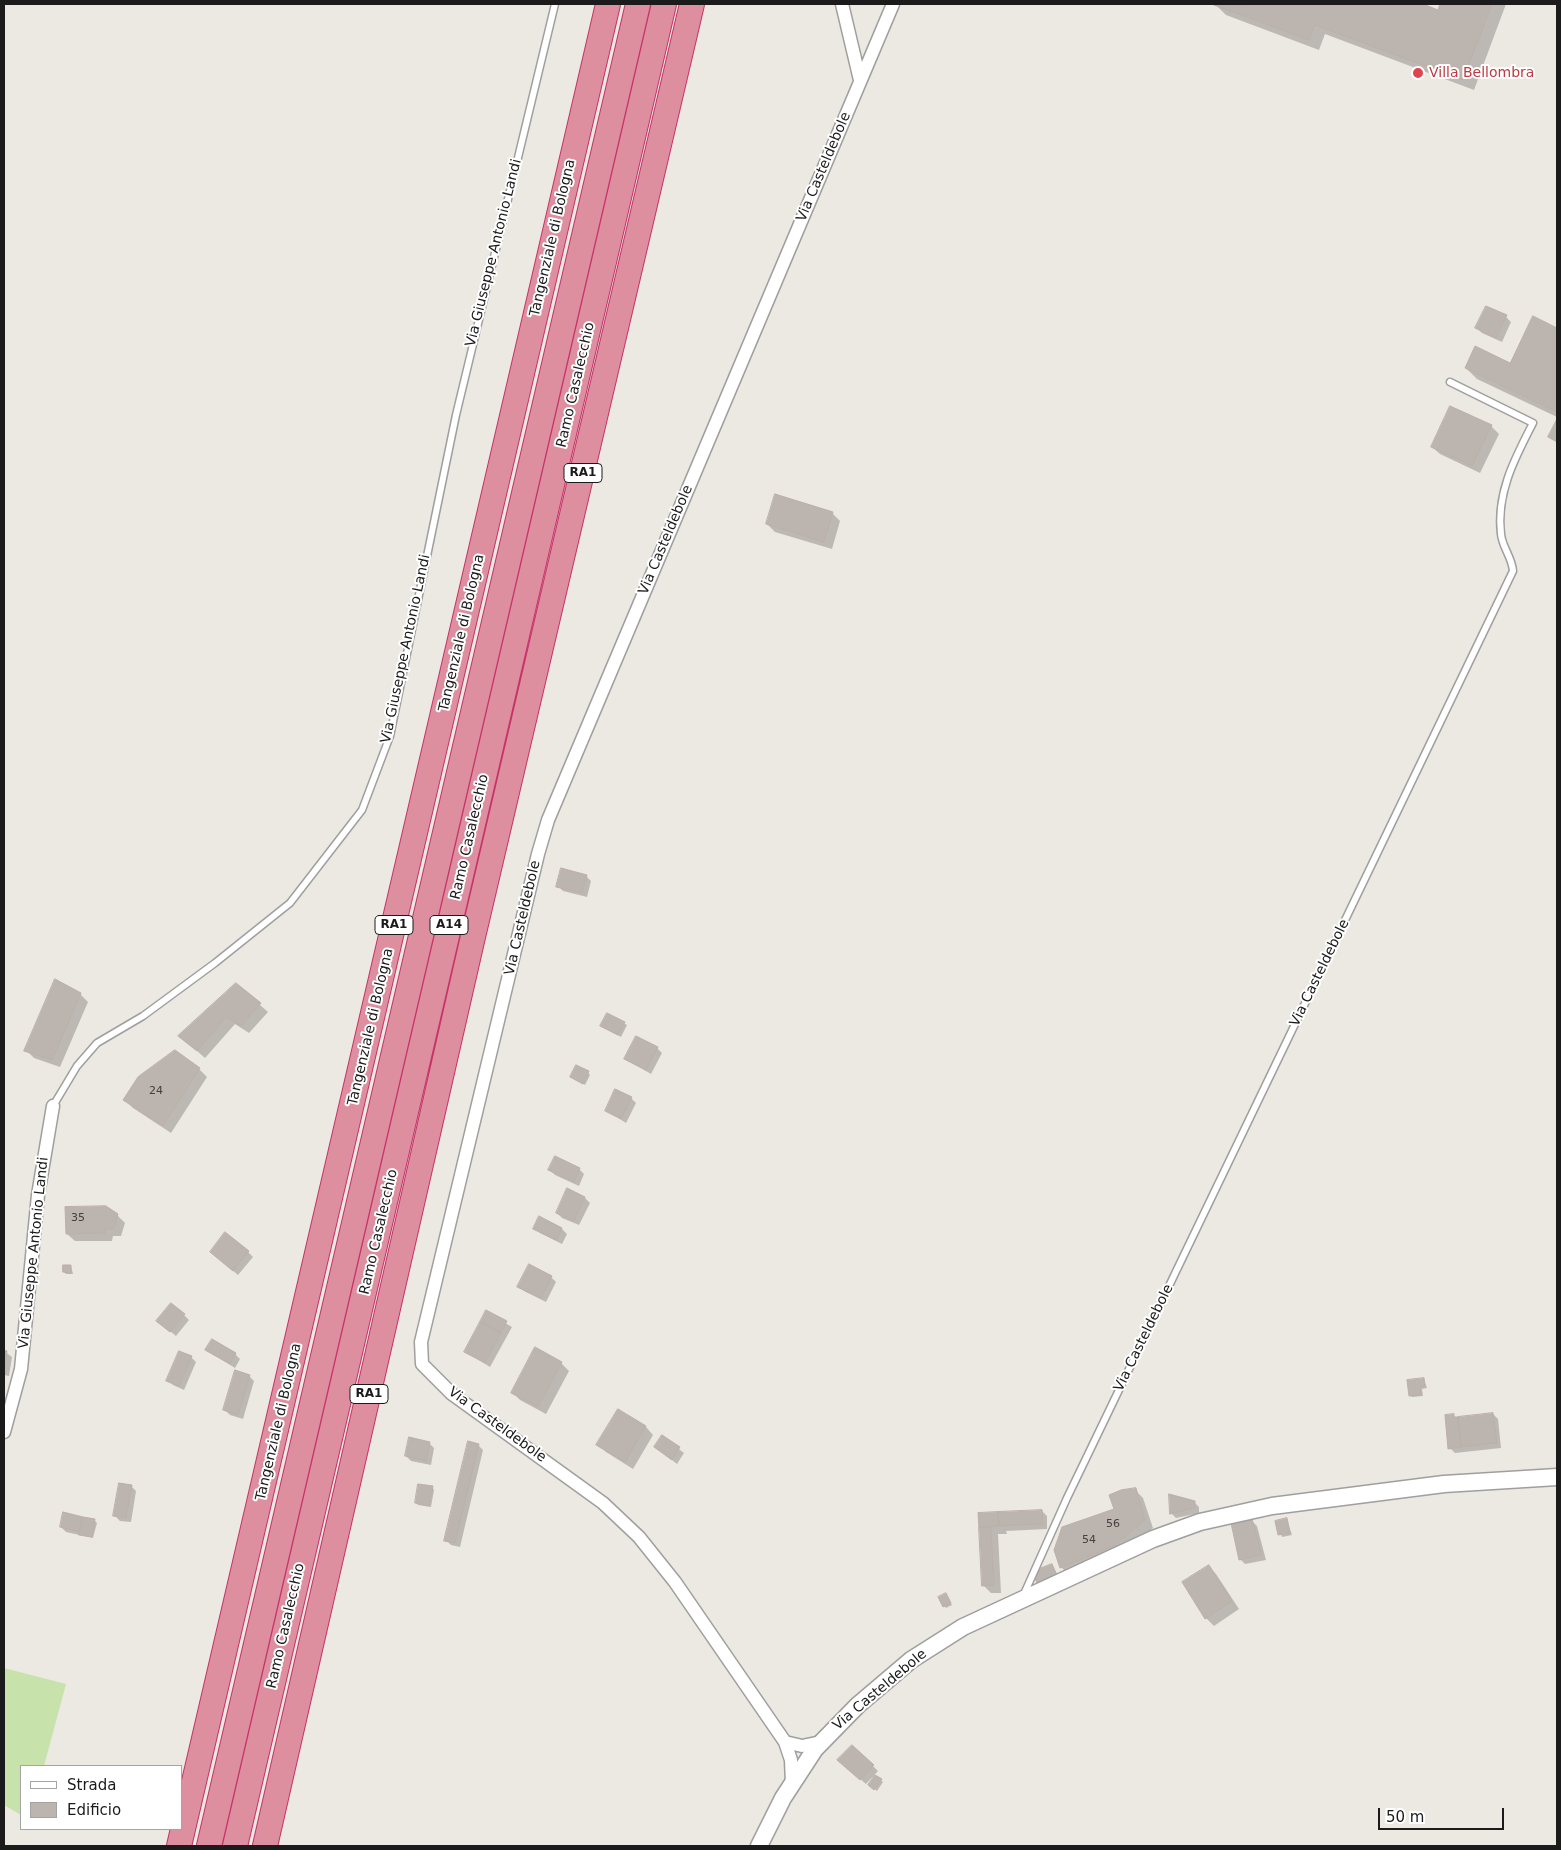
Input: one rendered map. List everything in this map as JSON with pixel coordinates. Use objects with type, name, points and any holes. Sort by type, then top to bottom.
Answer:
[{"type":"highway","name":"Tangenziale di Bologna","points":[[179,1846],[608,4]]},
{"type":"highway","name":"Ramo Casalecchio","points":[[209,1846],[638,4]]},
{"type":"highway","name":"Ramo Casalecchio","points":[[234,1846],[664,4]]},
{"type":"highway","name":"RA1","points":[[264,1846],[472,942],[692,4]]},
{"type":"street","points":[[842,4],[860,80]]},
{"type":"street","name":"Via Casteldebole","points":[[792,1784],[792,1760],[785,1742],[675,1582],[639,1538],[603,1503],[452,1394],[422,1364],[421,1342],[538,854],[548,820],[893,4]]},
{"type":"street","name":"Via Giuseppe Antonio Landi","points":[[4,1432],[21,1369],[38,1195],[53,1106]]},
{"type":"street","name":"Via Casteldebole","points":[[759,1846],[792,1784],[821,1742],[858,1705],[911,1660],[963,1626],[1153,1539],[1200,1522],[1272,1506],[1435,1485],[1557,1477]]},
{"type":"street","name":"Via Casteldebole","points":[[785,1742],[802,1746],[821,1742]]},
{"type":"lane","name":"Via Giuseppe Antonio Landi","points":[[53,1106],[77,1066],[98,1043],[143,1016],[215,963],[290,903],[362,810],[390,736],[456,415],[555,4]]},
{"type":"lane","name":"Via Casteldebole","points":[[1021,1600],[1072,1489],[1513,571],[1512,562],[1501,535],[1502,495],[1505,481],[1533,423],[1450,382]]},
{"type":"green space","points":[[4,1668],[66,1684],[44,1765],[20,1765],[20,1814],[4,1805]]},
{"type":"building","points":[[1423,4],[1438,10],[1440,4],[1492,4],[1463,80],[1315,25],[1309,40],[1214,5]]},
{"type":"building","points":[[1486,306],[1507,315],[1496,338],[1475,328]]},
{"type":"building","points":[[1533,316],[1557,328],[1557,412],[1465,368],[1475,346],[1510,363]]},
{"type":"building","points":[[1450,406],[1492,425],[1472,466],[1431,447]]},
{"type":"building","points":[[1557,419],[1557,442],[1548,437]]},
{"type":"building","points":[[775,494],[833,512],[824,542],[766,524]]},
{"type":"building","points":[[561,868],[587,875],[582,893],[556,887]]},
{"type":"building","points":[[55,979],[81,993],[52,1060],[24,1051]]},
{"type":"building","points":[[236,983],[261,1003],[241,1026],[226,1017],[197,1051],[178,1036]]},
{"type":"building","points":[[607,1013],[625,1022],[618,1035],[600,1026]]},
{"type":"building","points":[[636,1036],[658,1047],[646,1070],[624,1059]]},
{"type":"building","points":[[175,1050],[200,1068],[163,1126],[123,1100],[138,1077]]},
{"type":"building","points":[[576,1065],[589,1071],[583,1084],[570,1077]]},
{"type":"building","points":[[615,1089],[632,1097],[621,1119],[605,1111]]},
{"type":"building","points":[[555,1156],[580,1168],[574,1182],[548,1170]]},
{"type":"building","points":[[567,1188],[585,1197],[574,1221],[556,1213]]},
{"type":"building","points":[[106,1206],[118,1214],[113,1229],[105,1229],[105,1233],[66,1234],[65,1207]]},
{"type":"building","points":[[539,1216],[562,1228],[556,1240],[533,1229]]},
{"type":"building","points":[[225,1232],[249,1251],[233,1271],[210,1252]]},
{"type":"building","points":[[529,1264],[552,1276],[541,1298],[517,1287]]},
{"type":"building","points":[[63,1265],[71,1265],[71,1273],[63,1272]]},
{"type":"building","points":[[171,1303],[185,1314],[170,1332],[156,1321]]},
{"type":"building","points":[[486,1310],[507,1321],[501,1333],[480,1322]]},
{"type":"building","points":[[480,1322],[501,1333],[485,1363],[464,1352]]},
{"type":"building","points":[[212,1339],[236,1353],[230,1364],[205,1350]]},
{"type":"building","points":[[535,1347],[562,1362],[538,1407],[511,1393]]},
{"type":"building","points":[[4,1350],[7,1351],[4,1371]]},
{"type":"building","points":[[179,1351],[192,1356],[179,1386],[166,1381]]},
{"type":"building","points":[[235,1370],[250,1375],[238,1415],[223,1410]]},
{"type":"building","points":[[1424,1378],[1425,1386],[1420,1387],[1421,1395],[1409,1396],[1407,1380]]},
{"type":"building","points":[[618,1409],[646,1426],[625,1462],[596,1445]]},
{"type":"building","points":[[1493,1413],[1497,1443],[1461,1447],[1458,1417]]},
{"type":"building","points":[[1454,1414],[1454,1417],[1458,1417],[1461,1447],[1448,1449],[1445,1415]]},
{"type":"building","points":[[662,1435],[680,1447],[672,1460],[654,1447]]},
{"type":"building","points":[[409,1437],[430,1442],[426,1461],[405,1456]]},
{"type":"building","points":[[468,1441],[479,1444],[455,1543],[444,1541]]},
{"type":"building","points":[[119,1483],[132,1485],[126,1518],[113,1516]]},
{"type":"building","points":[[418,1484],[433,1486],[429,1506],[415,1503]]},
{"type":"building","points":[[1136,1488],[1145,1520],[1114,1546],[1060,1568],[1054,1550],[1062,1527],[1114,1509],[1109,1495],[1121,1490]]},
{"type":"building","points":[[1169,1494],[1195,1501],[1195,1508],[1170,1514]]},
{"type":"building","points":[[1042,1510],[1043,1524],[999,1526],[998,1512]]},
{"type":"building","points":[[63,1512],[83,1517],[80,1532],[60,1527]]},
{"type":"building","points":[[998,1512],[999,1526],[979,1527],[978,1513]]},
{"type":"building","points":[[83,1517],[95,1519],[92,1537],[79,1535]]},
{"type":"building","points":[[1287,1518],[1290,1533],[1278,1535],[1275,1521]]},
{"type":"building","points":[[1252,1519],[1262,1555],[1239,1560],[1231,1523]]},
{"type":"building","points":[[979,1527],[991,1527],[994,1585],[982,1586]]},
{"type":"building","points":[[1052,1564],[1057,1575],[1037,1583],[1035,1578],[1039,1569]]},
{"type":"building","points":[[1209,1565],[1232,1601],[1205,1619],[1182,1582]]},
{"type":"building","points":[[946,1593],[951,1603],[943,1607],[938,1597]]},
{"type":"building","points":[[852,1745],[874,1765],[860,1780],[837,1760]]},
{"type":"building","points":[[875,1775],[882,1779],[874,1790],[868,1785]]},
{"type":"place","name":"Villa Bellombra","points":[[1418,73]]}]
